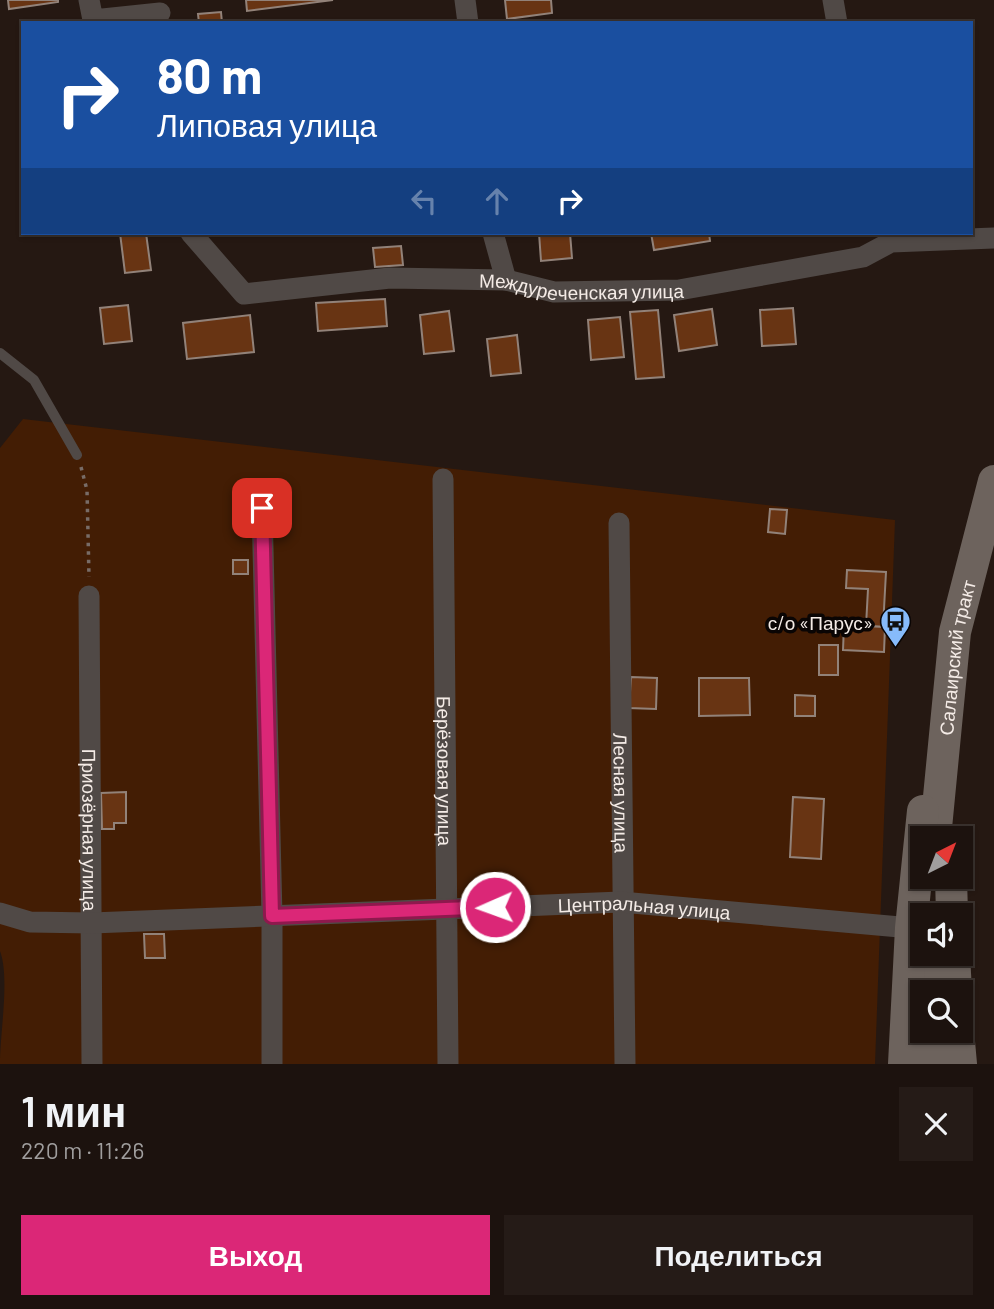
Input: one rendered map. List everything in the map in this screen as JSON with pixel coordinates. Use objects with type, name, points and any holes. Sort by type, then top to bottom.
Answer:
[{"type":"street","points":[[89,0],[93,20],[160,13]]},
{"type":"street","points":[[465,0],[468,21]]},
{"type":"street","points":[[833,0],[837,21]]},
{"type":"street","name":"Междуреченская улица","points":[[193,235],[244,294],[390,278],[506,280],[554,292],[678,290],[863,257],[889,237],[994,238]]},
{"type":"street","points":[[494,235],[506,280]]},
{"type":"street","name":"Берёзовая улица","points":[[443,479],[448,1064]]},
{"type":"street","name":"Салаирский тракт","points":[[936,826],[955,632],[994,481]]},
{"type":"street","points":[[262,508],[272,916],[272,1064]]},
{"type":"street","name":"Лесная улица","points":[[619,523],[621,902],[625,1064]]},
{"type":"street","name":"Приозёрная улица","points":[[89,596],[92,1064]]},
{"type":"street","points":[[946,708],[950,826]]},
{"type":"street","points":[[923,903],[927,781],[946,708]]},
{"type":"street","name":"Центральная улица","points":[[0,913],[30,922],[92,923],[621,902],[910,921]]},
{"type":"street","points":[[904,1064],[916,966]]},
{"type":"street","points":[[933,1043],[933,1064]]},
{"type":"street","points":[[959,1043],[961,1064]]},
{"type":"lane","points":[[0,353],[34,380],[77,455]]},
{"type":"path","points":[[77,455],[87,489],[89,596]]},
{"type":"shaded area","points":[[23,419],[895,520],[875,1064],[0,1064],[4,975],[0,951],[0,448]]},
{"type":"building","points":[[8,0],[58,0],[58,2],[9,9]]},
{"type":"building","points":[[246,0],[333,0],[247,11]]},
{"type":"building","points":[[505,0],[551,0],[552,13],[507,19]]},
{"type":"building","points":[[221,12],[222,21],[199,21],[198,14]]},
{"type":"building","points":[[120,235],[146,235],[151,270],[125,273]]},
{"type":"building","points":[[539,235],[570,235],[572,258],[541,261]]},
{"type":"building","points":[[651,235],[709,235],[710,241],[654,250]]},
{"type":"building","points":[[401,246],[403,265],[375,267],[373,248]]},
{"type":"building","points":[[385,299],[387,326],[318,331],[316,303]]},
{"type":"building","points":[[128,305],[132,341],[104,344],[100,308]]},
{"type":"building","points":[[793,308],[796,344],[762,346],[760,310]]},
{"type":"building","points":[[712,309],[717,345],[679,351],[674,315]]},
{"type":"building","points":[[658,310],[664,377],[636,379],[630,312]]},
{"type":"building","points":[[449,311],[454,351],[424,354],[420,315]]},
{"type":"building","points":[[250,315],[254,352],[187,359],[183,323]]},
{"type":"building","points":[[620,317],[624,357],[591,360],[588,320]]},
{"type":"building","points":[[517,335],[521,373],[491,376],[487,339]]},
{"type":"building","points":[[770,509],[787,510],[785,534],[768,532]]},
{"type":"building","points":[[233,560],[248,560],[248,574],[233,574]]},
{"type":"building","points":[[847,570],[886,572],[883,627],[866,626],[868,589],[846,588]]},
{"type":"building","points":[[844,625],[885,627],[884,652],[843,650]]},
{"type":"building","points":[[819,645],[838,645],[838,675],[819,675]]},
{"type":"building","points":[[631,677],[657,678],[656,709],[629,708]]},
{"type":"building","points":[[699,678],[749,678],[750,715],[699,716]]},
{"type":"building","points":[[795,695],[815,696],[815,716],[795,716]]},
{"type":"building","points":[[126,792],[126,823],[114,823],[114,829],[102,829],[101,793]]},
{"type":"building","points":[[793,797],[824,799],[821,859],[790,857]]},
{"type":"building","points":[[144,934],[164,934],[165,958],[145,958]]},
{"type":"place","name":"с/о «Парус»","points":[[896,649]]},
{"type":"route","points":[[262,508],[272,916],[495,907]]}]
